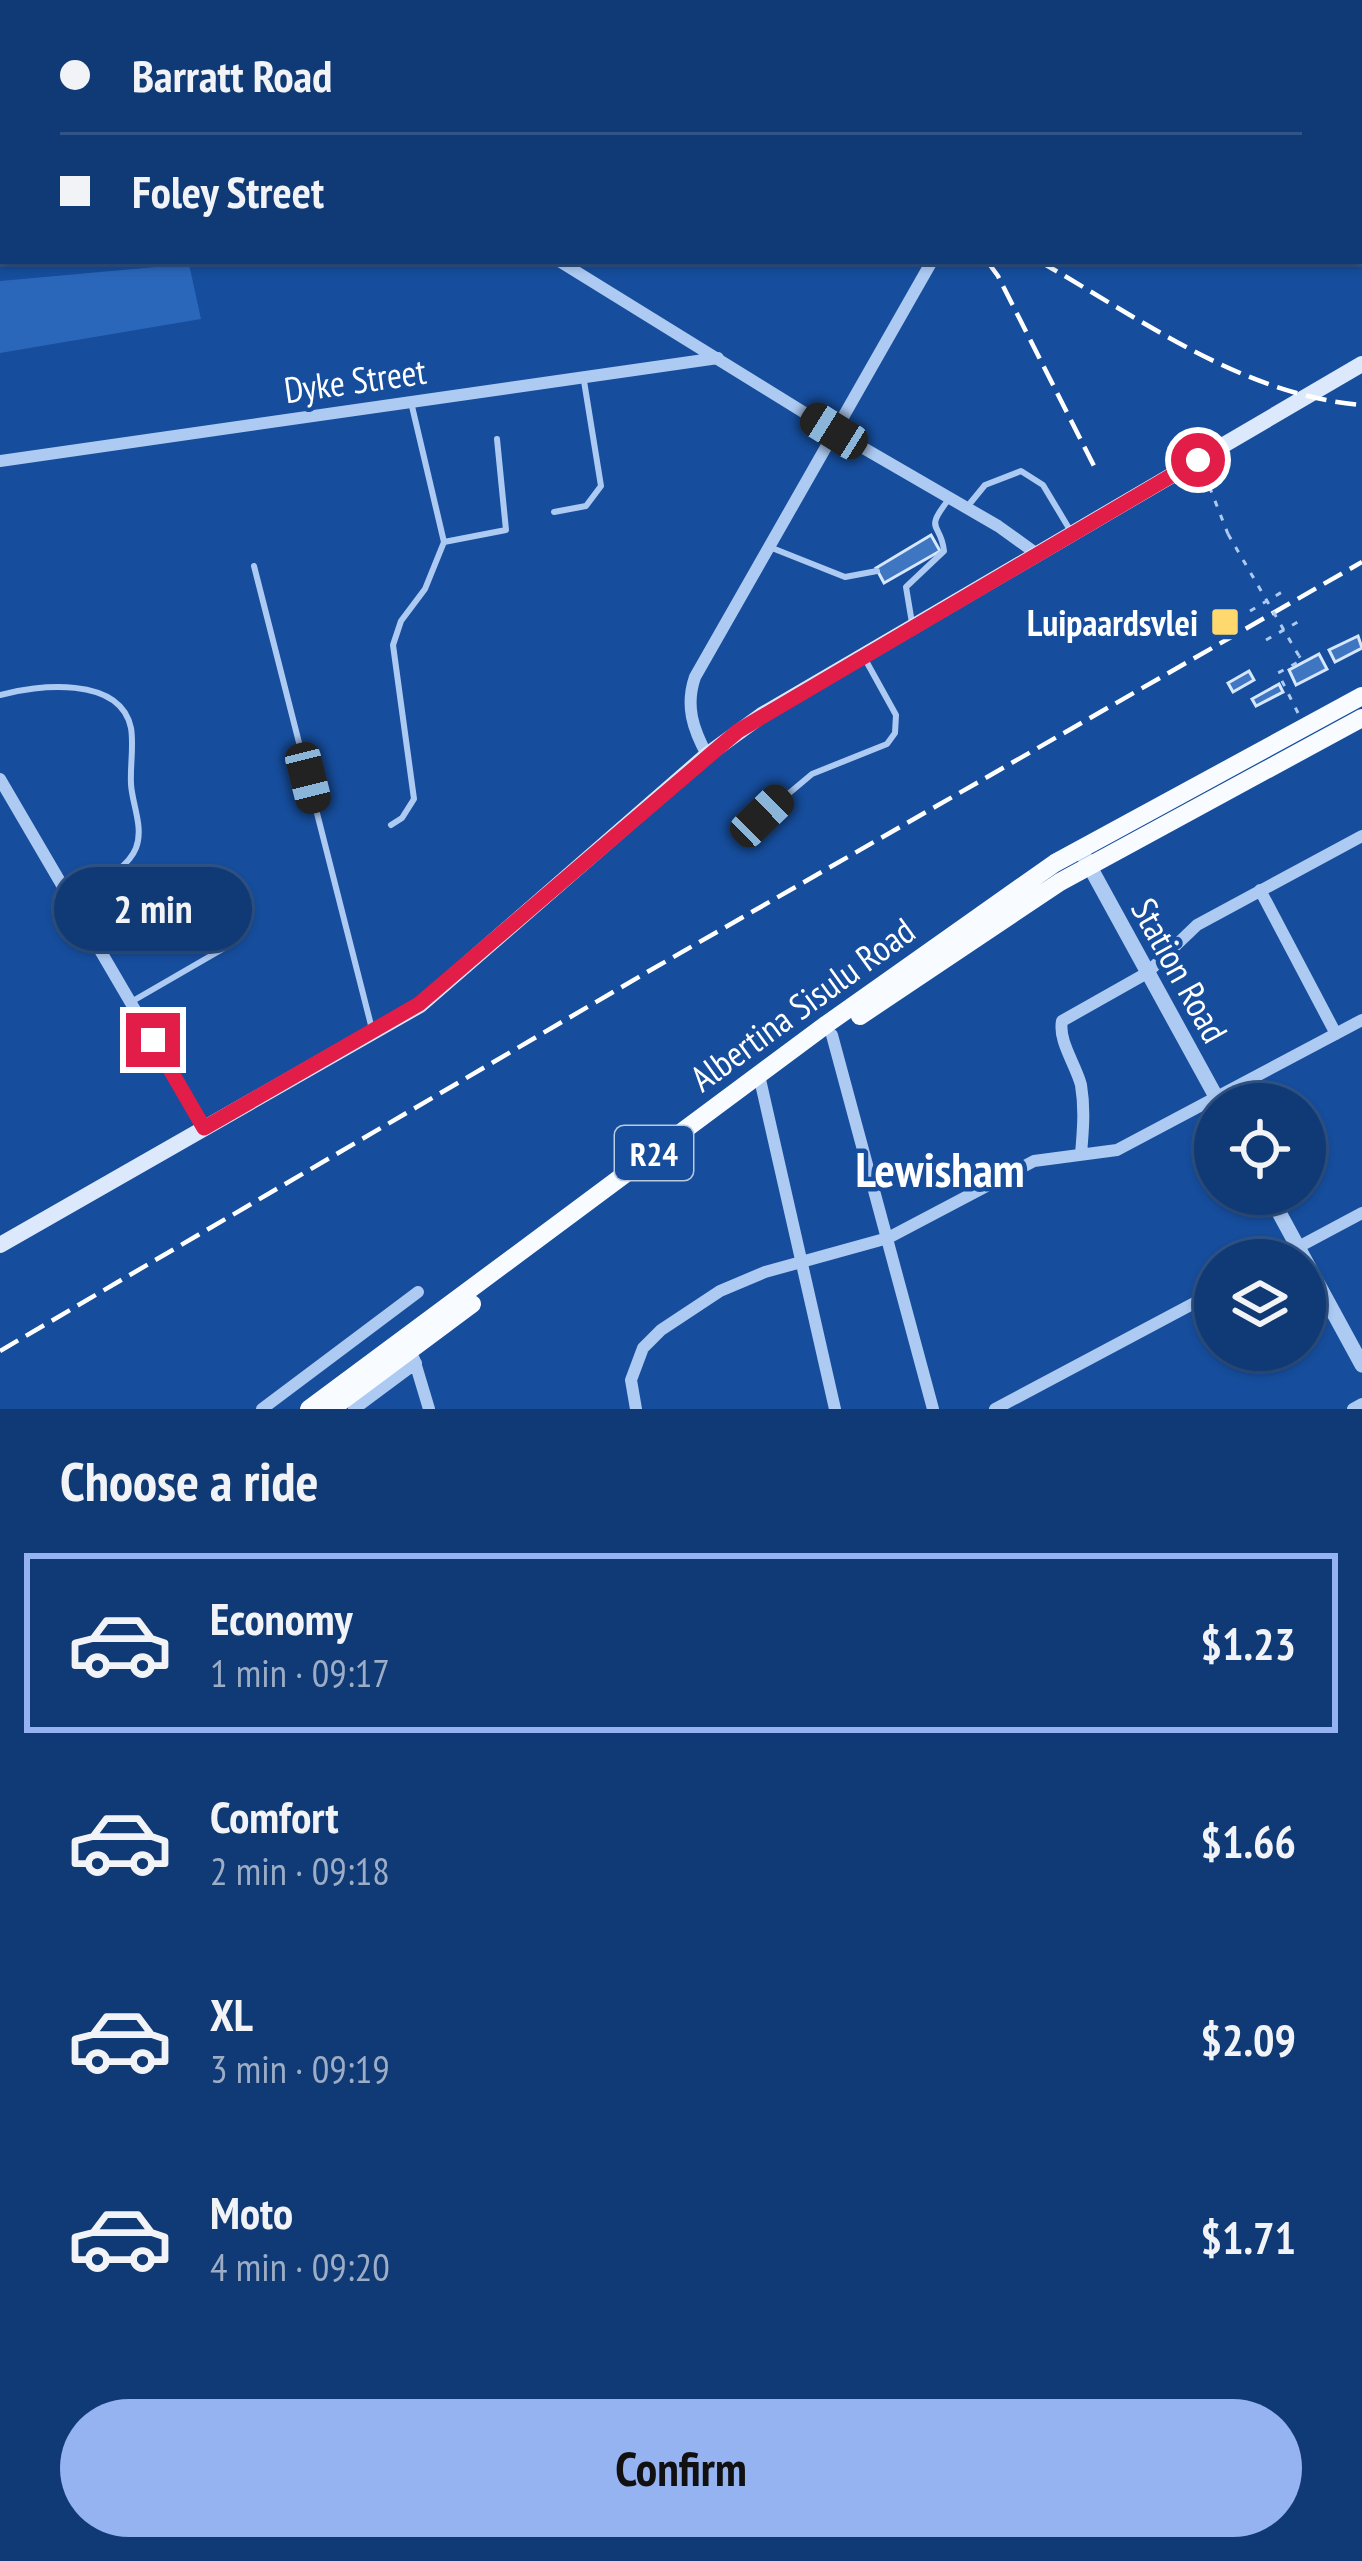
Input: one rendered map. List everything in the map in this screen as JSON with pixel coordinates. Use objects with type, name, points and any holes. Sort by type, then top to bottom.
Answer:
[{"type":"main road","points":[[0,1245],[373,1033],[437,991],[706,754],[762,715],[1362,364]]},
{"type":"main road","name":"Albertina Sisulu Road","points":[[1291,745],[1305,726],[1362,695]]},
{"type":"main road","name":"Albertina Sisulu Road","points":[[331,1409],[762,1080],[1084,856],[1291,745],[1362,718]]},
{"type":"main road","name":"Albertina Sisulu Road","points":[[762,1080],[1084,856]]},
{"type":"main road","name":"Albertina Sisulu Road","points":[[309,1409],[409,1352]]},
{"type":"street","points":[[564,264],[834,431],[951,497],[1037,554]]},
{"type":"street","points":[[706,754],[692,718],[692,685],[930,264]]},
{"type":"street","name":"Dyke Street","points":[[0,461],[718,358]]},
{"type":"street","points":[[0,778],[204,1128]]},
{"type":"street","points":[[1081,1154],[1081,1085],[1060,1028],[1070,1014],[1147,973],[1196,925],[1362,836]]},
{"type":"street","name":"Station Road","points":[[1084,856],[1208,1083]]},
{"type":"street","points":[[1260,890],[1336,1034]]},
{"type":"street","points":[[1251,1083],[1362,1020]]},
{"type":"street","points":[[832,1035],[933,1409]]},
{"type":"street","points":[[762,1080],[836,1409]]},
{"type":"street","points":[[636,1409],[631,1380],[634,1364],[661,1330],[741,1280],[888,1238],[1034,1161],[1117,1150],[1194,1113]]},
{"type":"street","points":[[1313,1239],[1362,1213]]},
{"type":"street","points":[[262,1409],[418,1292]]},
{"type":"street","points":[[1326,1299],[1362,1365]]},
{"type":"street","points":[[995,1409],[1194,1303]]},
{"type":"street","points":[[354,1409],[409,1352],[429,1409]]},
{"type":"street","points":[[1353,1409],[1362,1404]]},
{"type":"lane","points":[[554,512],[586,506],[601,486],[584,377]]},
{"type":"lane","points":[[391,824],[402,818],[414,800],[393,645],[401,621],[425,589],[444,542],[411,402]]},
{"type":"lane","points":[[444,542],[506,530],[497,439]]},
{"type":"lane","points":[[967,507],[985,485],[1021,471],[1043,485],[1072,533]]},
{"type":"lane","points":[[913,626],[906,593],[909,582],[944,551],[934,522],[951,497]]},
{"type":"lane","points":[[769,546],[845,577],[877,571]]},
{"type":"lane","points":[[254,566],[373,1033]]},
{"type":"lane","points":[[895,577],[909,582]]},
{"type":"lane","points":[[762,816],[812,774],[870,752],[895,733],[896,715],[863,656]]},
{"type":"lane","points":[[0,695],[22,689],[74,687],[103,695],[131,726],[131,788],[139,833],[135,851],[124,865],[72,900]]},
{"type":"lane","points":[[131,1002],[233,943]]},
{"type":"path","points":[[1198,460],[1228,534],[1302,660],[1278,673],[1305,726]]},
{"type":"path","points":[[1250,611],[1287,590]]},
{"type":"path","points":[[1266,640],[1304,619]]},
{"type":"shaded area","points":[[189,264],[201,319],[0,353],[0,281]]},
{"type":"building","points":[[931,535],[940,551],[884,583],[876,568]]},
{"type":"building","points":[[1358,636],[1362,648],[1335,662],[1329,650]]},
{"type":"building","points":[[1319,654],[1327,669],[1296,685],[1289,670]]},
{"type":"building","points":[[1249,671],[1254,680],[1233,692],[1228,683]]},
{"type":"building","points":[[1279,684],[1283,692],[1256,706],[1252,699]]},
{"type":"railway","points":[[989,264],[1095,468]]},
{"type":"railway","points":[[1044,264],[1234,370],[1318,398],[1362,405]]},
{"type":"railway","points":[[0,1351],[1362,562]]},
{"type":"place","name":"Luipaardsvlei","points":[[1225,622]]},
{"type":"district","name":"Lewisham","points":[[940,1169]]},
{"type":"route","points":[[153,1040],[204,1128],[419,1004],[738,731],[1198,460]]}]
